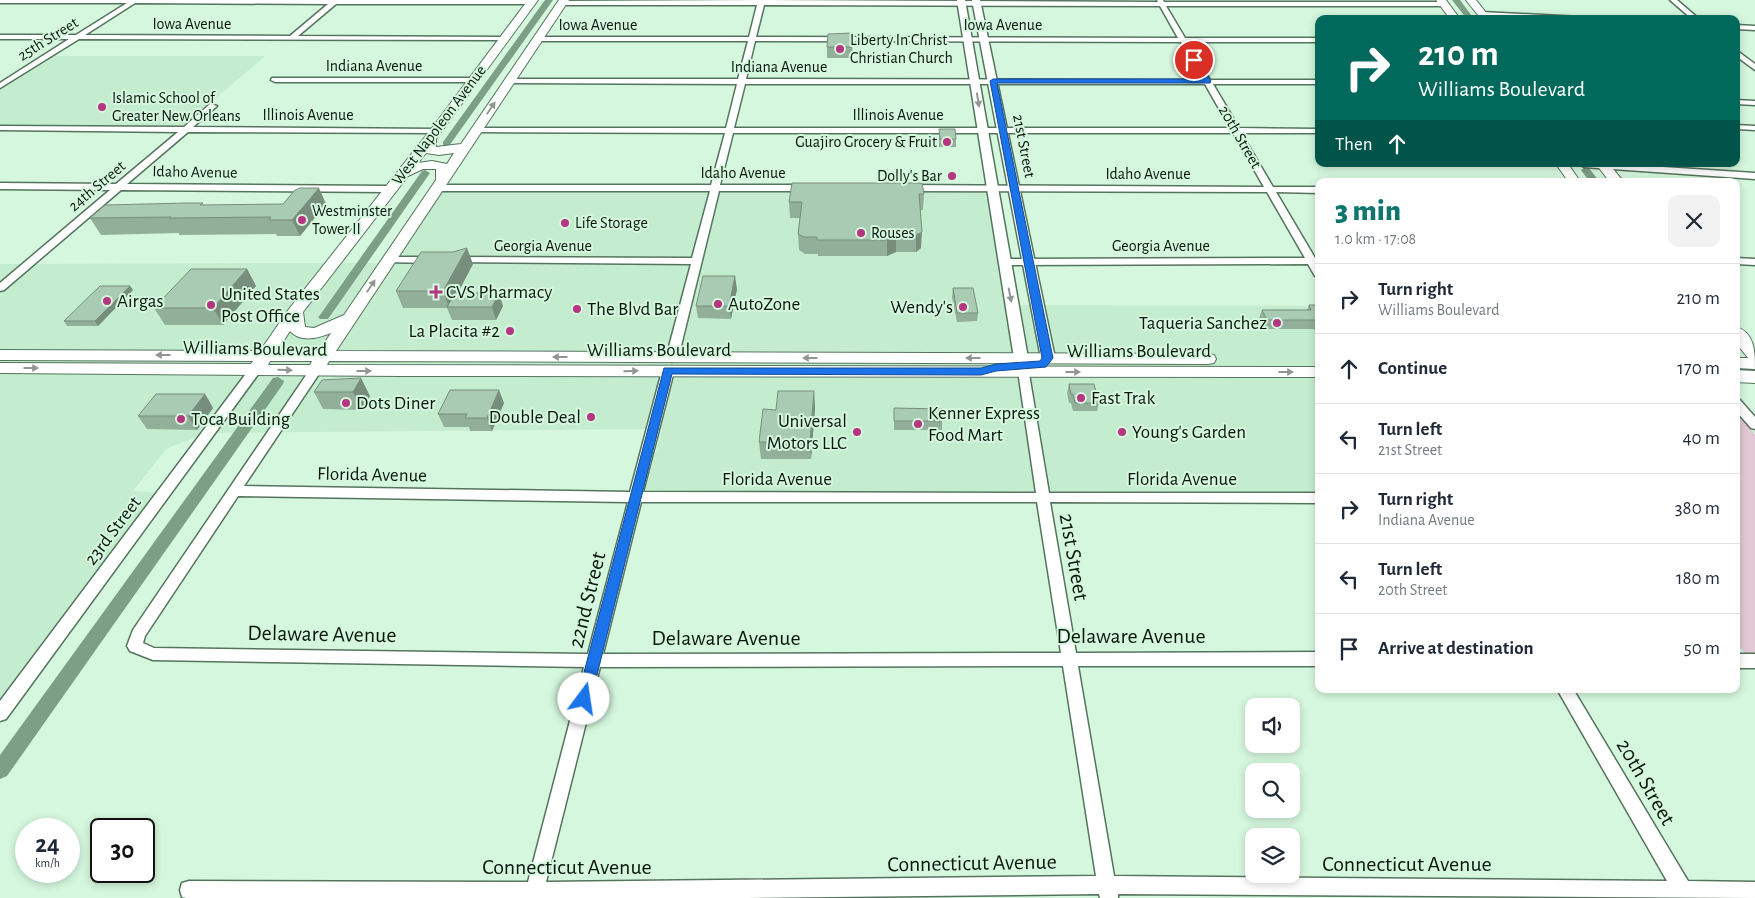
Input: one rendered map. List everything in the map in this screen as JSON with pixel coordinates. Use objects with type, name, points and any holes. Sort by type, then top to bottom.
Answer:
[{"type":"main road","points":[[1471,0],[1483,15]]},
{"type":"main road","name":"West Napoleon Avenue","points":[[260,363],[295,312],[433,134],[532,1]]},
{"type":"main road","name":"West Napoleon Avenue","points":[[319,364],[564,1]]},
{"type":"main road","points":[[1443,2],[1452,15]]},
{"type":"main road","points":[[433,134],[430,150],[437,152],[466,146]]},
{"type":"main road","points":[[402,174],[414,168],[434,163],[442,166],[440,184]]},
{"type":"main road","points":[[1564,167],[1572,178]]},
{"type":"main road","points":[[1604,167],[1614,178]]},
{"type":"main road","points":[[295,312],[296,327],[299,331],[306,334],[324,331],[351,316]]},
{"type":"main road","points":[[1740,337],[1755,356]]},
{"type":"main road","name":"Williams Boulevard","points":[[0,355],[319,364],[670,364],[981,371],[1022,365],[1048,358],[1315,360]]},
{"type":"main road","name":"Williams Boulevard","points":[[670,364],[673,366],[687,361],[708,358],[1315,372]]},
{"type":"main road","points":[[981,371],[996,367],[1043,364],[1048,358]]},
{"type":"main road","name":"Williams Boulevard","points":[[0,368],[260,363]]},
{"type":"main road","points":[[1740,366],[1750,374]]},
{"type":"street","points":[[1673,0],[1691,15]]},
{"type":"street","points":[[0,1],[532,1]]},
{"type":"street","name":"25th Street","points":[[0,86],[135,1]]},
{"type":"street","points":[[292,37],[335,1]]},
{"type":"street","points":[[564,1],[1443,2]]},
{"type":"street","name":"22nd Street","points":[[534,895],[762,1]]},
{"type":"street","name":"21st Street","points":[[962,1],[1108,892]]},
{"type":"street","name":"21st Street","points":[[977,1],[1048,358]]},
{"type":"street","name":"20th Street","points":[[1161,2],[1270,189],[1315,261]]},
{"type":"street","points":[[1740,27],[1755,28]]},
{"type":"street","name":"Iowa Avenue","points":[[0,37],[504,38]]},
{"type":"street","name":"Iowa Avenue","points":[[538,39],[1315,40]]},
{"type":"street","points":[[1740,55],[1753,64]]},
{"type":"street","points":[[1740,62],[1753,64]]},
{"type":"street","points":[[0,79],[10,79]]},
{"type":"street","name":"Indiana Avenue","points":[[275,80],[473,80]]},
{"type":"street","name":"Indiana Avenue","points":[[509,81],[1315,82]]},
{"type":"street","points":[[1740,102],[1755,103]]},
{"type":"street","name":"24th Street","points":[[0,288],[213,106]]},
{"type":"street","points":[[1740,127],[1755,128]]},
{"type":"street","name":"Illinois Avenue","points":[[0,128],[187,129],[433,134]]},
{"type":"street","name":"Illinois Avenue","points":[[477,130],[1315,131]]},
{"type":"street","points":[[1640,167],[1755,176]]},
{"type":"street","name":"Idaho Avenue","points":[[440,184],[812,188]]},
{"type":"street","name":"Idaho Avenue","points":[[0,186],[390,189]]},
{"type":"street","name":"Idaho Avenue","points":[[899,188],[1315,190]]},
{"type":"street","name":"Georgia Avenue","points":[[389,260],[696,262]]},
{"type":"street","name":"Georgia Avenue","points":[[1004,262],[1315,261]]},
{"type":"street","points":[[1740,261],[1755,262]]},
{"type":"street","name":"23rd Street","points":[[0,714],[260,363]]},
{"type":"street","points":[[235,491],[319,364]]},
{"type":"street","points":[[1740,408],[1755,425]]},
{"type":"street","name":"Florida Avenue","points":[[235,491],[635,497],[1315,498]]},
{"type":"street","name":"Delaware Avenue","points":[[235,491],[138,634],[135,646],[153,654],[594,661],[1070,658],[1315,659]]},
{"type":"street","points":[[1740,661],[1755,661]]},
{"type":"street","name":"20th Street","points":[[1567,693],[1685,894]]},
{"type":"street","name":"Connecticut Avenue","points":[[189,890],[534,895],[1108,892],[1685,894],[1755,892]]},
{"type":"shaded area","name":"Islamic School of Greater New Orleans","points":[[53,56],[265,56],[182,127],[0,126],[0,89]]},
{"type":"shaded area","points":[[442,192],[989,192],[1005,305],[1315,306],[1315,492],[645,491],[662,429],[206,433],[166,449],[133,491],[160,493],[0,703],[0,264],[395,263]]},
{"type":"shaded area","points":[[1740,414],[1755,435],[1755,654],[1745,654],[1740,647]]},
{"type":"building","points":[[853,33],[852,47],[827,47],[828,34]]},
{"type":"building","points":[[939,129],[955,129],[956,139],[940,139]]},
{"type":"building","name":"Rouses","points":[[792,183],[922,183],[924,194],[919,194],[922,232],[916,235],[896,235],[887,240],[817,240],[817,237],[804,237],[798,234],[802,202],[789,202]]},
{"type":"building","points":[[300,188],[319,188],[292,220],[269,220],[271,217],[90,218],[105,205],[186,203],[203,203],[200,205],[283,204],[295,190]]},
{"type":"building","points":[[467,248],[443,291],[396,291],[421,252],[453,252]]},
{"type":"building","points":[[191,269],[247,269],[213,308],[154,308]]},
{"type":"building","points":[[703,276],[735,276],[729,306],[696,306]]},
{"type":"building","name":"Airgas","points":[[100,286],[130,286],[95,321],[64,321]]},
{"type":"building","name":"Wendy's","points":[[953,288],[973,288],[978,313],[957,313]]},
{"type":"building","points":[[455,293],[499,293],[492,307],[447,307]]},
{"type":"building","points":[[1309,305],[1315,305],[1315,320],[1267,320],[1262,310],[1311,310]]},
{"type":"building","points":[[361,378],[353,392],[314,392],[322,380]]},
{"type":"building","points":[[1069,384],[1094,384],[1099,403],[1075,403]]},
{"type":"building","points":[[450,390],[499,390],[487,418],[465,418],[467,414],[438,414]]},
{"type":"building","points":[[778,391],[814,391],[810,442],[759,442],[763,409],[776,410]]},
{"type":"building","points":[[156,394],[205,394],[188,416],[138,416]]},
{"type":"building","points":[[894,408],[942,409],[942,421],[894,421]]},
{"type":"waterway","points":[[446,144],[549,0]]},
{"type":"waterway","points":[[1456,0],[1468,15]]},
{"type":"waterway","points":[[1586,170],[1592,178]]},
{"type":"waterway","points":[[324,317],[425,173]]},
{"type":"waterway","points":[[0,770],[278,381]]},
{"type":"place","name":"Liberty In Christ Christian Church","points":[[840,49]]},
{"type":"place","name":"Islamic School of Greater New Orleans","points":[[102,107]]},
{"type":"place","name":"Guajiro Grocery & Fruit","points":[[947,142]]},
{"type":"place","name":"Dolly's Bar","points":[[952,176]]},
{"type":"place","name":"Westminster Tower II","points":[[302,220]]},
{"type":"place","name":"Life Storage","points":[[565,223]]},
{"type":"place","name":"Rouses","points":[[861,233]]},
{"type":"place","name":"CVS Pharmacy","points":[[436,292]]},
{"type":"place","name":"Airgas","points":[[107,301]]},
{"type":"place","name":"AutoZone","points":[[718,304]]},
{"type":"place","name":"United States Post Office","points":[[211,305]]},
{"type":"place","name":"Wendy's","points":[[963,307]]},
{"type":"place","name":"The Blvd Bar","points":[[577,309]]},
{"type":"place","name":"Taqueria Sanchez","points":[[1277,323]]},
{"type":"place","name":"La Placita #2","points":[[510,331]]},
{"type":"place","name":"Fast Trak","points":[[1081,398]]},
{"type":"place","name":"Dots Diner","points":[[346,403]]},
{"type":"place","name":"Double Deal","points":[[591,417]]},
{"type":"place","name":"Toca Building","points":[[181,419]]},
{"type":"place","name":"Kenner Express Food Mart","points":[[918,424]]},
{"type":"place","name":"Universal Motors LLC","points":[[857,432]]},
{"type":"place","name":"Young's Garden","points":[[1122,432]]},
{"type":"route","points":[[584,699],[668,371],[981,371],[996,367],[1027,367],[1043,364],[1048,358],[993,81],[1207,81],[1194,60]]}]
